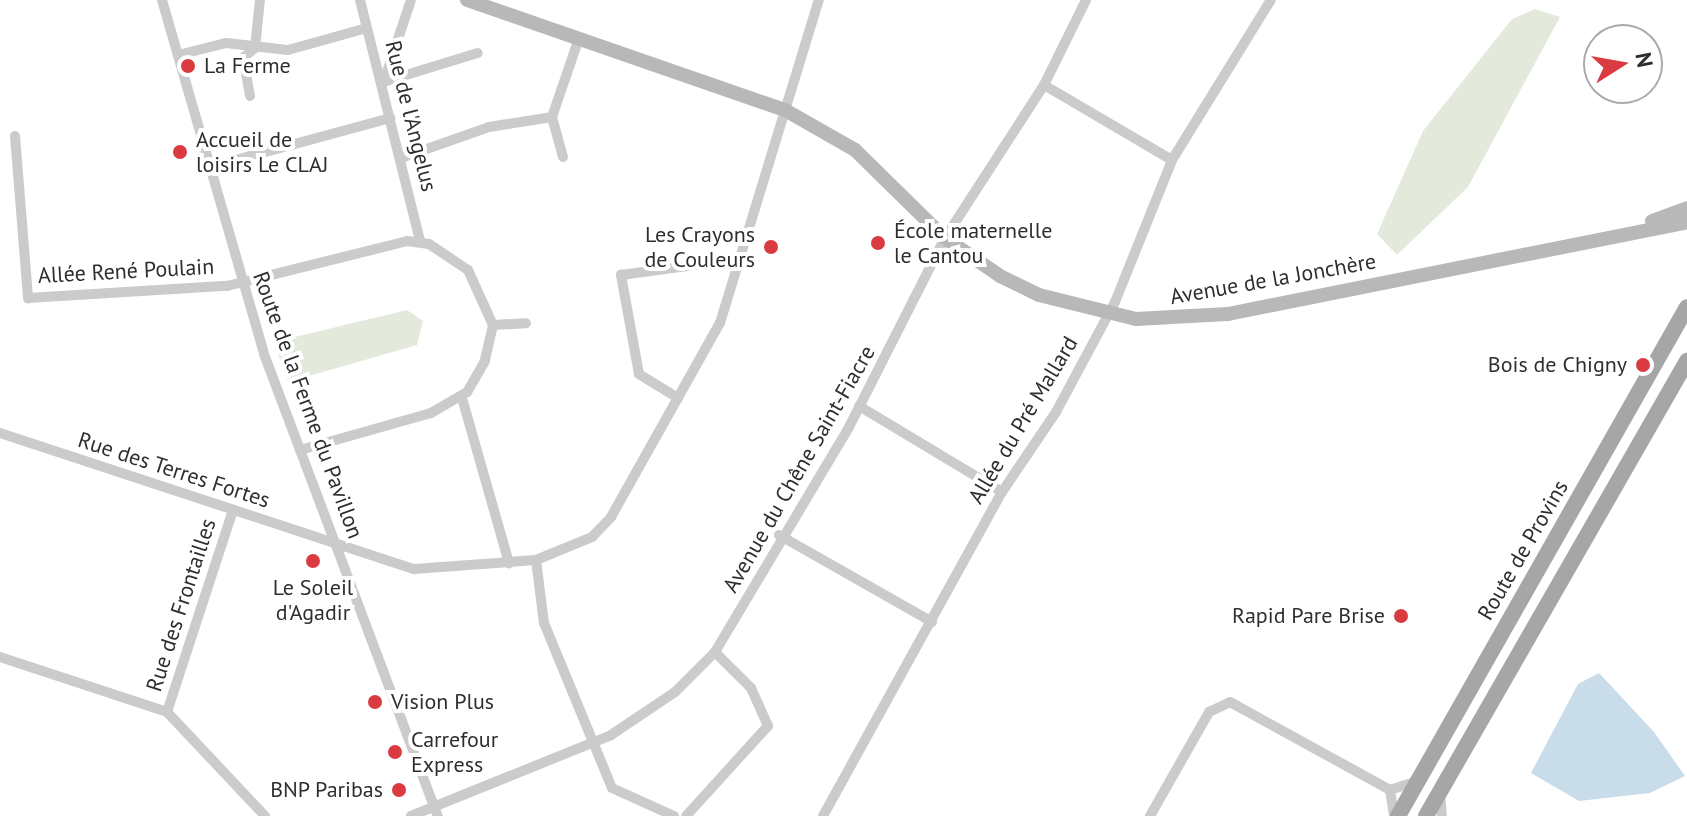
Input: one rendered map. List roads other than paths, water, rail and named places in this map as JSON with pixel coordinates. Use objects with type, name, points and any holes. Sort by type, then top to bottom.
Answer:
[{"type":"main road","name":"Avenue de la Jonchère","points":[[467,0],[785,110],[855,150],[945,238],[1039,295],[1109,314],[1176,322],[1228,314],[1638,229]]},
{"type":"main road","points":[[1638,229],[1687,208]]},
{"type":"main road","points":[[1638,229],[1687,222]]},
{"type":"main road","name":"Route de Provins","points":[[1396,816],[1687,307]]},
{"type":"main road","points":[[1426,816],[1687,361]]},
{"type":"street","name":"Route de la Ferme du Pavillon","points":[[162,0],[242,282],[300,450],[436,812]]},
{"type":"street","points":[[250,96],[243,58],[255,48],[260,0]]},
{"type":"street","name":"Rue de l'Angelus","points":[[360,0],[383,82],[420,241]]},
{"type":"street","points":[[383,82],[411,0]]},
{"type":"street","name":"Rue des Terres Fortes","points":[[0,433],[414,569],[536,560],[592,537],[611,517],[720,323],[819,0]]},
{"type":"street","name":"Avenue du Chêne Saint-Fiacre","points":[[411,816],[436,812],[593,743],[654,708],[715,652],[779,535],[859,406],[945,238],[1044,85],[1086,0]]},
{"type":"street","name":"Allée du Pré Mallard","points":[[823,816],[1002,492],[1109,314],[1172,160],[1265,2]]},
{"type":"street","points":[[178,55],[226,43],[255,48],[322,41],[367,28]]},
{"type":"street","points":[[563,157],[552,117],[579,38]]},
{"type":"street","points":[[383,82],[478,53]]},
{"type":"street","points":[[1044,85],[1172,160]]},
{"type":"street","points":[[401,158],[489,127],[552,117]]},
{"type":"street","points":[[210,167],[390,118]]},
{"type":"street","name":"Allée René Poulain","points":[[15,136],[28,298],[242,282]]},
{"type":"street","points":[[242,282],[420,241],[468,270],[493,325],[480,373],[462,398],[300,450]]},
{"type":"street","points":[[678,398],[639,374],[621,275],[739,259]]},
{"type":"street","points":[[493,325],[526,323]]},
{"type":"street","points":[[462,398],[509,563]]},
{"type":"street","points":[[859,406],[1002,492]]},
{"type":"street","name":"Rue des Frontailles","points":[[167,712],[233,510]]},
{"type":"street","points":[[779,535],[932,622]]},
{"type":"street","points":[[536,560],[544,623],[593,743],[625,800],[674,816]]},
{"type":"street","points":[[686,816],[768,726],[751,688],[715,652]]},
{"type":"street","points":[[0,657],[167,712],[265,816]]},
{"type":"street","points":[[1150,816],[1209,712],[1230,702],[1390,790],[1418,781]]},
{"type":"street","points":[[1390,790],[1396,816]]},
{"type":"street","points":[[1439,792],[1442,816]]},
{"type":"water","points":[[1599,673],[1654,732],[1685,776],[1650,793],[1579,801],[1531,773],[1578,684]]},
{"type":"place","name":"La Ferme","points":[[188,66]]},
{"type":"place","name":"Accueil de loisirs Le CLAJ","points":[[180,152]]},
{"type":"place","name":"École maternelle le Cantou","points":[[878,243]]},
{"type":"place","name":"Les Crayons de Couleurs","points":[[771,247]]},
{"type":"place","name":"Bois de Chigny","points":[[1643,365]]},
{"type":"place","name":"Le Soleil d'Agadir","points":[[313,561]]},
{"type":"place","name":"Rapid Pare Brise","points":[[1401,616]]},
{"type":"place","name":"Vision Plus","points":[[375,702]]},
{"type":"place","name":"Carrefour Express","points":[[395,752]]},
{"type":"place","name":"BNP Paribas","points":[[399,790]]}]
